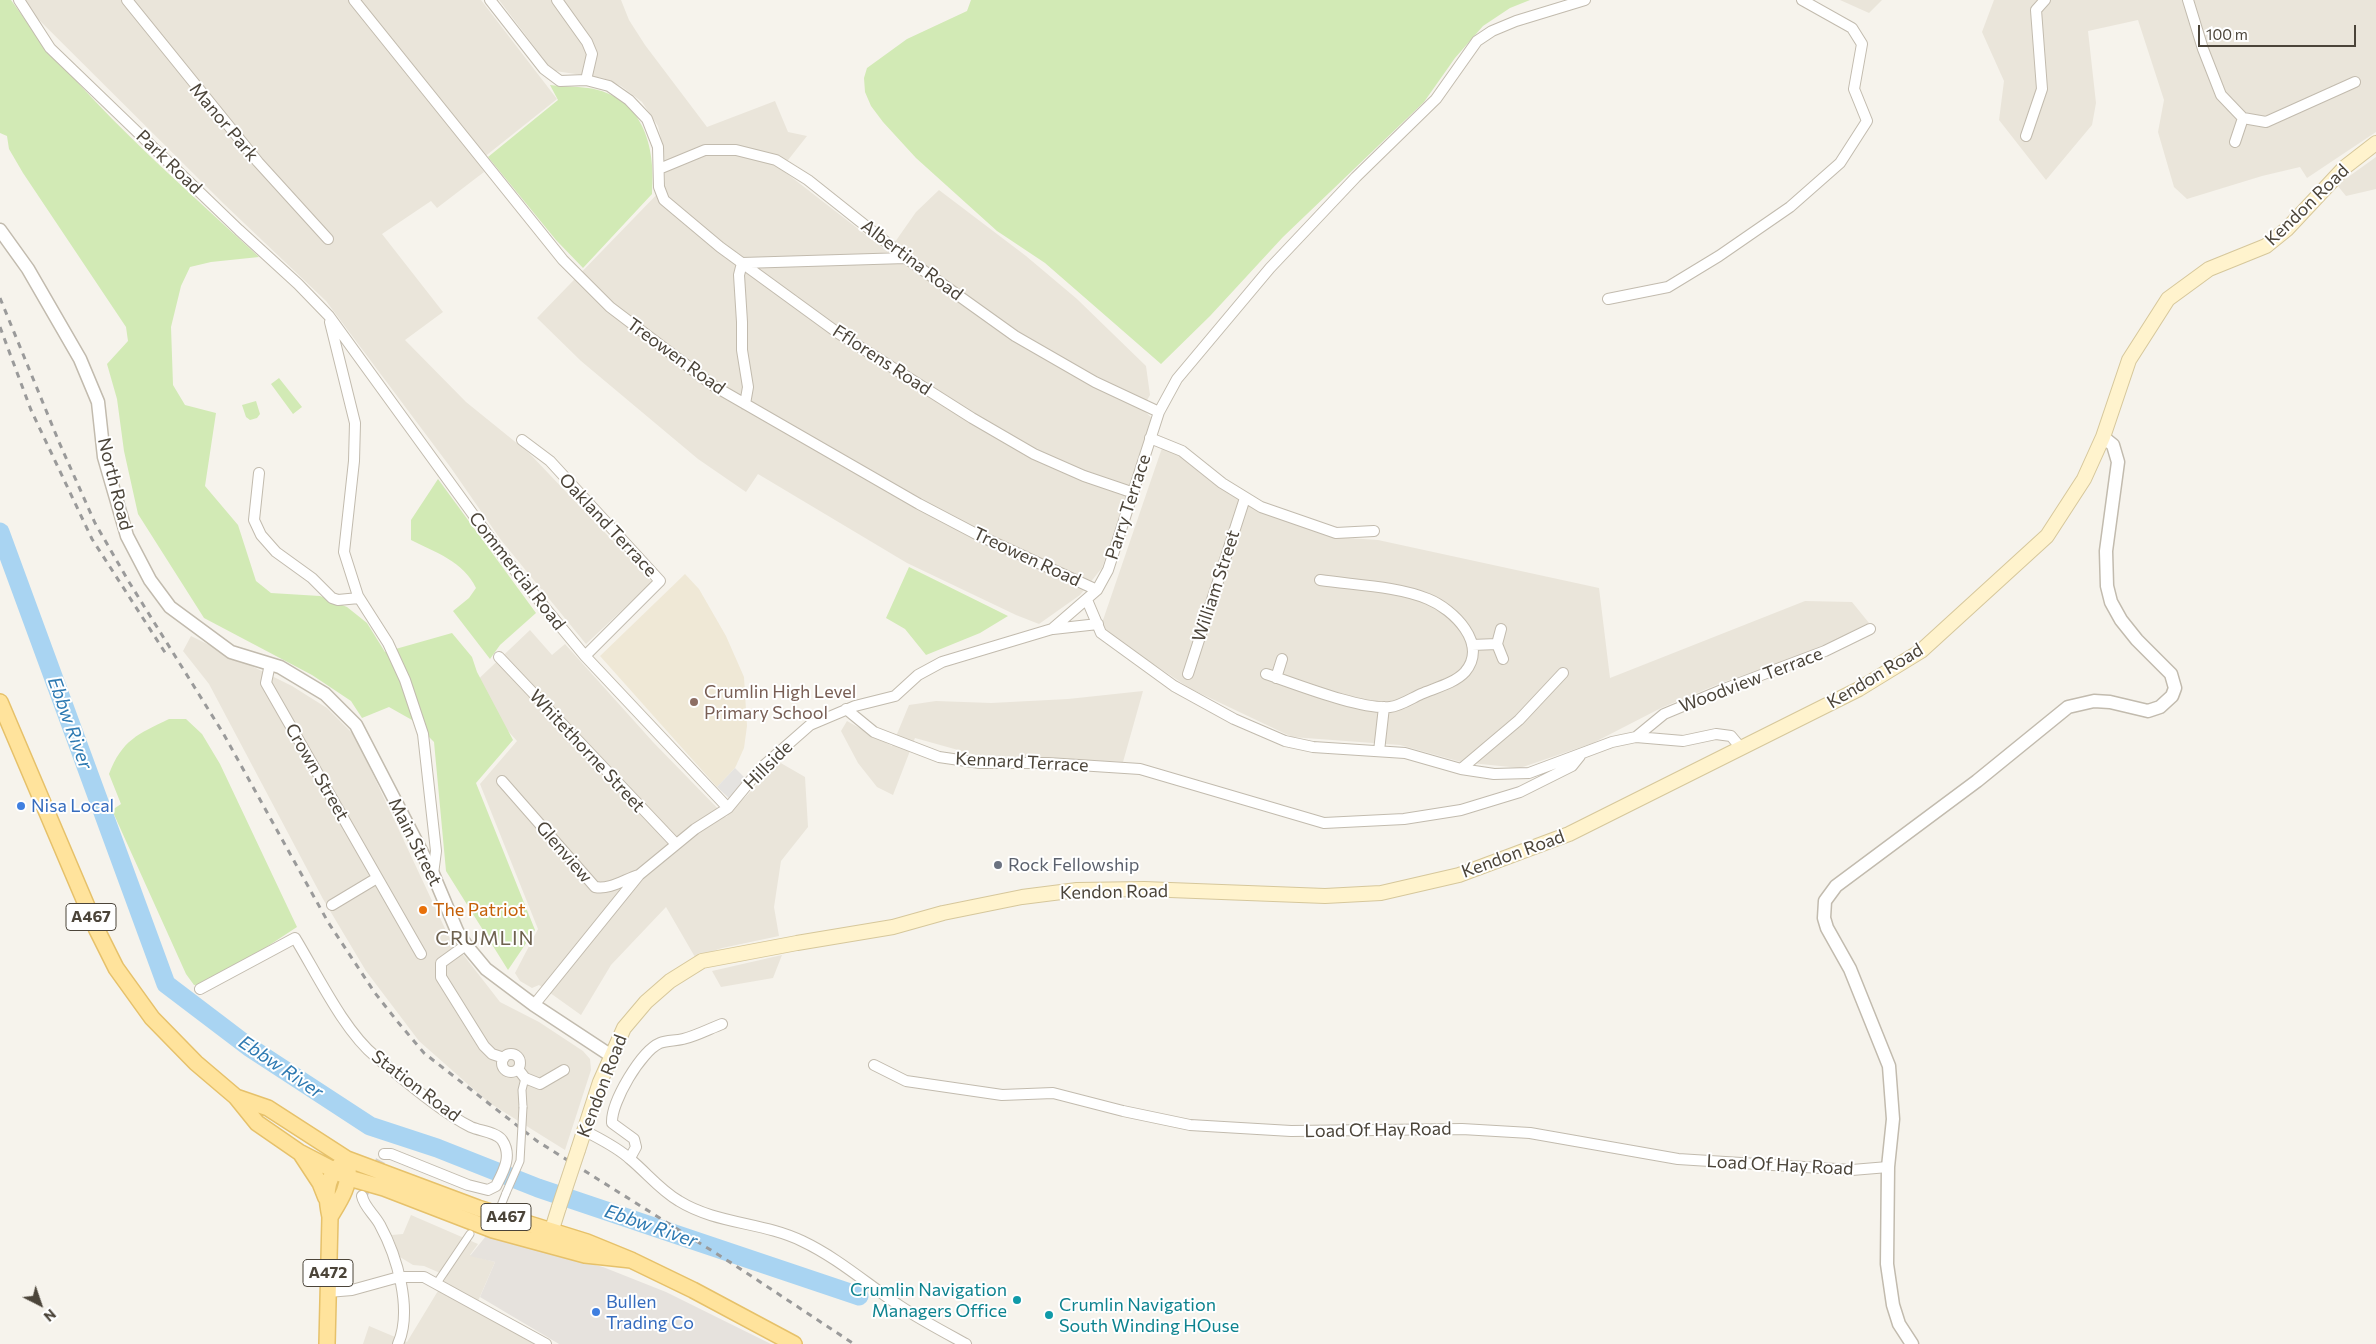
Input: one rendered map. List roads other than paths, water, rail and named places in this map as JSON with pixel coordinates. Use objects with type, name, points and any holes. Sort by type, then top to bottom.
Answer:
[{"type":"main road","name":"Kendon Road","points":[[549,1239],[610,1055],[624,1028],[646,1002],[670,981],[702,961],[893,927],[943,913],[1022,896],[1077,890],[1144,889],[1325,896],[1381,893],[1459,875],[1568,834],[1859,689],[1921,650],[2047,536],[2084,479],[2103,437],[2129,360],[2168,299],[2209,269],[2266,246],[2287,229],[2345,167],[2376,143]]},
{"type":"main road","name":"A467","points":[[0,702],[93,921],[116,968],[152,1018],[196,1063],[236,1097],[256,1123],[299,1152],[349,1178],[384,1188],[493,1230],[549,1239],[586,1242],[631,1260],[676,1281],[794,1344]]},
{"type":"main road","name":"A467","points":[[236,1097],[268,1108],[347,1159],[478,1208],[549,1239]]},
{"type":"main road","points":[[299,1152],[320,1183],[326,1198]]},
{"type":"main road","points":[[330,1217],[343,1196],[349,1178],[347,1159]]},
{"type":"main road","name":"A472","points":[[327,1344],[330,1217],[326,1198],[328,1185],[334,1171],[347,1159]]},
{"type":"street","name":"Park Road","points":[[19,0],[50,48],[298,284],[329,316]]},
{"type":"street","name":"Manor Park","points":[[127,0],[258,162],[328,239]]},
{"type":"street","name":"Treowen Road","points":[[354,0],[563,260],[610,307],[714,386],[919,504],[989,540],[1097,590]]},
{"type":"street","points":[[490,0],[544,70],[560,81],[586,80],[609,86],[629,100],[647,119],[658,146],[659,169]]},
{"type":"street","points":[[557,0],[587,42],[592,54],[586,80]]},
{"type":"street","name":"Parry Terrace","points":[[1087,600],[1097,590],[1108,570],[1159,412],[1177,379],[1270,268],[1356,178],[1436,99],[1477,41],[1492,31],[1516,21],[1586,0]]},
{"type":"street","points":[[1608,299],[1668,287],[1719,256],[1790,207],[1840,163],[1867,121],[1854,89],[1862,44],[1852,28],[1802,0]]},
{"type":"street","points":[[2026,136],[2042,89],[2036,10],[2045,0]]},
{"type":"street","points":[[2188,0],[2203,49],[2222,95],[2243,118],[2266,122],[2355,82]]},
{"type":"street","points":[[2235,142],[2243,118]]},
{"type":"street","name":"Albertina Road","points":[[659,169],[705,150],[736,150],[776,160],[808,180],[906,258],[1015,336],[1095,382],[1159,412]]},
{"type":"street","name":"Fflorens Road","points":[[659,169],[659,187],[664,200],[742,263],[838,333],[1034,454],[1084,476],[1134,493]]},
{"type":"street","name":"North Road","points":[[0,230],[28,269],[80,359],[98,402],[104,457],[127,536],[150,580],[170,607],[200,631],[231,652],[270,664]]},
{"type":"street","points":[[746,404],[748,387],[742,350],[739,275],[742,263],[906,258]]},
{"type":"street","points":[[329,316],[355,423],[354,461],[344,552],[359,598],[388,643],[405,680],[423,734],[436,851],[433,874]]},
{"type":"street","name":"Commercial Road","points":[[329,316],[501,553],[585,656],[728,808]]},
{"type":"street","points":[[1912,1344],[1900,1324],[1889,1282],[1888,1167],[1893,1119],[1892,1084],[1889,1066],[1850,968],[1827,928],[1824,918],[1825,902],[1836,886],[1977,781],[2068,707],[2094,701],[2110,702],[2148,711],[2160,707],[2172,696],[2174,688],[2170,674],[2137,640],[2121,620],[2111,602],[2107,586],[2106,551],[2118,462],[2113,445],[2103,437]]},
{"type":"street","points":[[1150,438],[1182,451],[1260,507],[1336,533],[1374,531]]},
{"type":"street","name":"Oakland Terrace","points":[[522,440],[550,461],[660,581],[585,656]]},
{"type":"street","points":[[259,474],[254,520],[261,535],[276,552],[312,578],[332,598],[348,600],[359,598]]},
{"type":"street","name":"William Street","points":[[1188,674],[1245,498]]},
{"type":"street","points":[[1282,659],[1271,676],[1353,702],[1384,707],[1391,707],[1451,681],[1465,671],[1473,654],[1472,644],[1467,629],[1449,612],[1428,599],[1399,591],[1320,580]]},
{"type":"street","points":[[1087,600],[1101,633],[1131,656],[1174,686],[1234,719],[1285,741],[1314,747],[1406,753],[1461,769],[1494,774],[1529,773],[1580,756],[1612,742],[1636,738],[1683,741],[1716,734],[1731,736],[1740,748]]},
{"type":"street","name":"Hillside","points":[[534,1005],[640,875],[676,844],[728,808],[761,768],[810,725],[846,709],[895,696],[918,675],[942,662],[1052,629],[1087,600]]},
{"type":"street","points":[[1052,629],[1098,624]]},
{"type":"street","points":[[1501,629],[1497,644],[1503,659]]},
{"type":"street","name":"Woodview Terrace","points":[[1636,738],[1664,714],[1825,651],[1870,629]]},
{"type":"street","points":[[1472,644],[1497,644]]},
{"type":"street","name":"Whitethorne Street","points":[[499,657],[676,844]]},
{"type":"street","name":"Main Street","points":[[270,664],[325,694],[356,725],[433,874],[457,931],[486,969],[534,1005],[610,1055]]},
{"type":"street","name":"Crown Street","points":[[270,664],[266,683],[421,954]]},
{"type":"street","points":[[1461,769],[1519,720],[1563,673]]},
{"type":"street","points":[[1379,751],[1384,707]]},
{"type":"street","name":"Kennard Terrace","points":[[846,709],[874,732],[939,757],[980,763],[1140,769],[1324,823],[1404,819],[1461,810],[1520,792],[1572,766],[1580,756]]},
{"type":"street","name":"Glenview","points":[[502,781],[596,887],[605,889],[625,879],[640,875]]},
{"type":"street","points":[[332,905],[377,878]]},
{"type":"street","name":"Station Road","points":[[200,989],[295,938],[338,1009],[368,1049],[455,1117],[498,1137],[508,1153],[507,1161],[497,1184],[491,1190],[477,1188],[391,1154],[384,1154]]},
{"type":"street","points":[[466,945],[441,963],[441,977],[484,1046],[492,1054],[504,1058],[510,1054],[516,1055],[520,1061],[518,1069],[525,1078],[540,1084],[564,1070]]},
{"type":"street","points":[[630,1158],[636,1146],[634,1139],[612,1123],[612,1114],[616,1102],[648,1050],[662,1042],[682,1040],[722,1024]]},
{"type":"street","name":"Load Of Hay Road","points":[[874,1064],[906,1081],[1002,1095],[1053,1094],[1123,1112],[1190,1125],[1291,1131],[1462,1129],[1530,1133],[1678,1160],[1852,1170],[1888,1167]]},
{"type":"street","points":[[500,1208],[520,1161],[522,1090],[525,1078]]},
{"type":"street","points":[[585,1131],[602,1139],[630,1158],[649,1178],[679,1202],[708,1214],[782,1232],[803,1241],[825,1252],[901,1307],[966,1344]]},
{"type":"street","points":[[362,1196],[388,1242],[399,1278],[404,1307],[402,1334],[398,1344]]},
{"type":"street","points":[[437,1283],[470,1234]]},
{"type":"street","points":[[328,1292],[352,1290],[399,1278],[419,1276],[437,1283],[546,1344]]},
{"type":"waterway","name":"Ebbw River","points":[[0,532],[166,984],[249,1047],[370,1126],[437,1148],[538,1188],[859,1296]]},
{"type":"tunnel","points":[[362,1196],[384,1154]]},
{"type":"railway","points":[[0,298],[59,442],[95,523],[129,582],[223,733],[328,922],[375,993],[397,1021],[424,1053],[537,1141],[733,1264],[854,1344]]},
{"type":"railway","points":[[0,327],[31,410],[92,539],[166,654]]},
{"type":"place","name":"Crumlin High Level Primary School","points":[[694,702]]},
{"type":"place","name":"Nisa Local","points":[[21,806]]},
{"type":"place","name":"Rock Fellowship","points":[[998,865]]},
{"type":"place","name":"The Patriot","points":[[423,910]]},
{"type":"place","name":"Crumlin Navigation Managers Office","points":[[1017,1300]]},
{"type":"place","name":"Bullen Trading Co","points":[[596,1312]]},
{"type":"place","name":"Crumlin Navigation South Winding HOuse","points":[[1049,1315]]},
{"type":"district","name":"CRUMLIN","points":[[485,938]]}]
